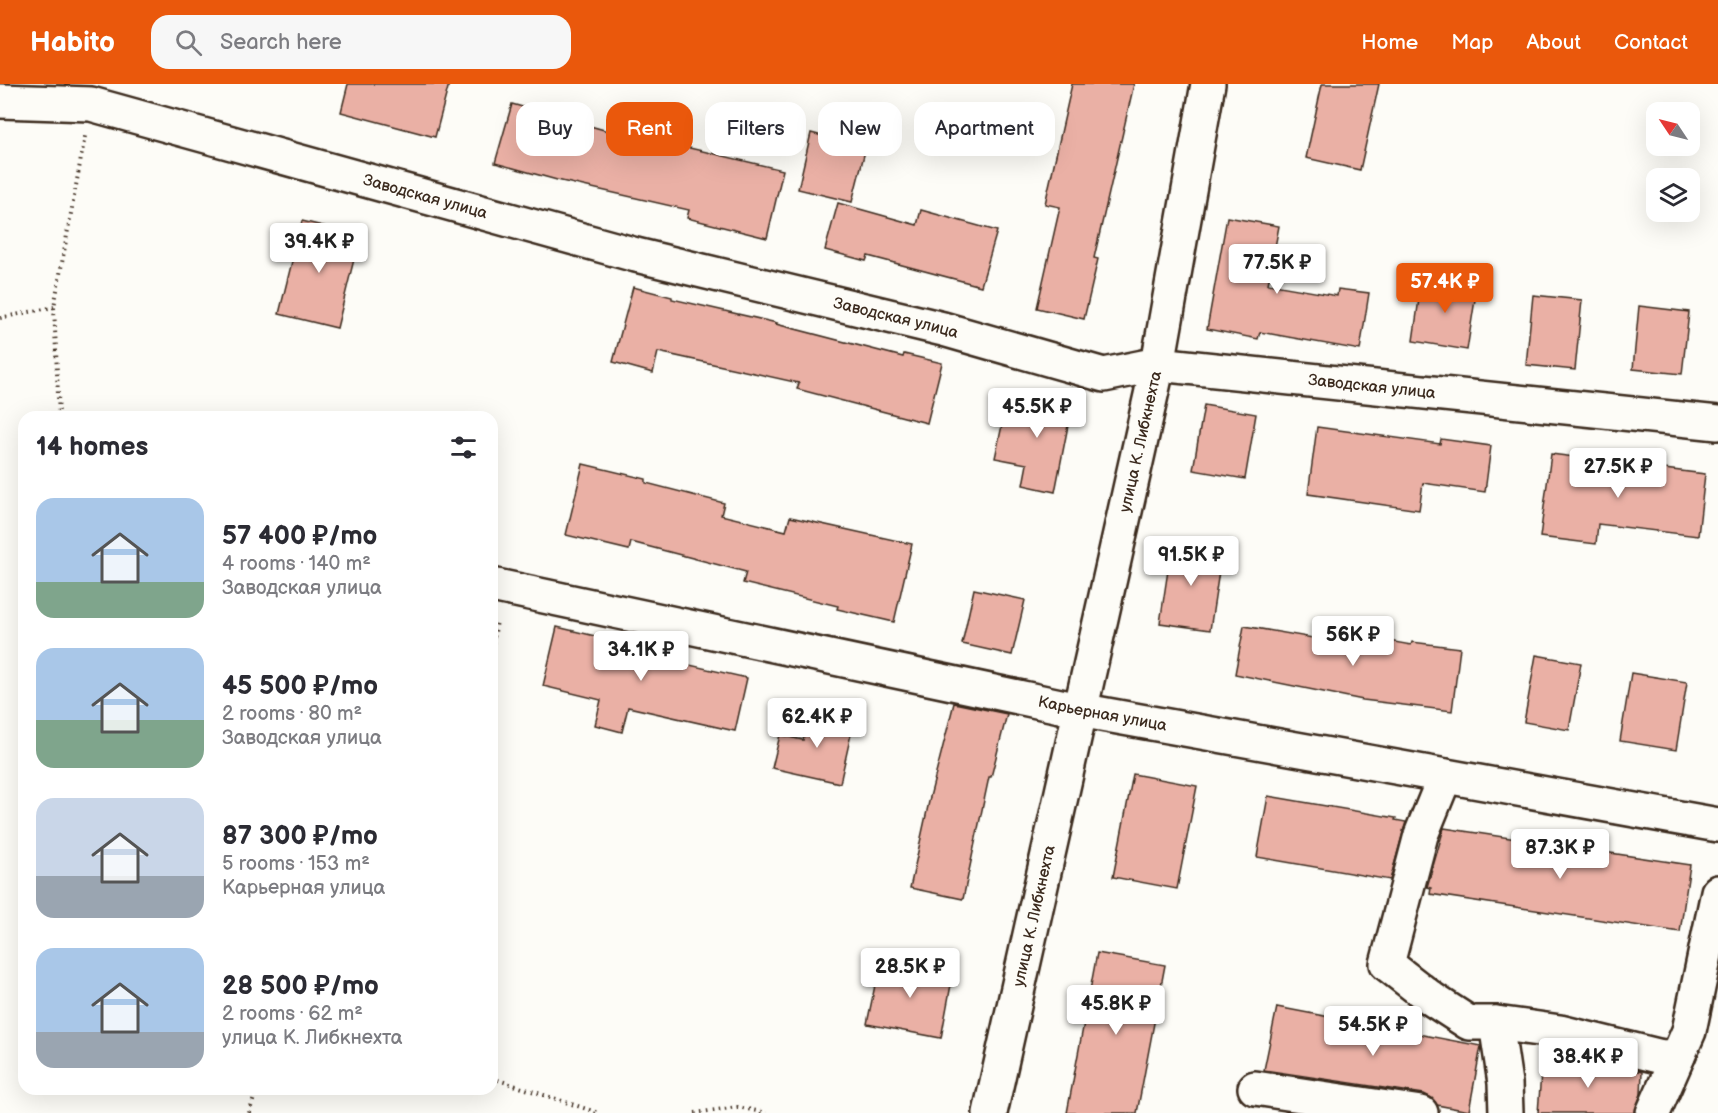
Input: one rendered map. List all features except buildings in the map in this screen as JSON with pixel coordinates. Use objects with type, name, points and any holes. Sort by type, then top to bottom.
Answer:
[{"type":"street","name":"улица К. Либкнехта","points":[[990,1113],[1158,364],[1208,84]]},
{"type":"street","name":"Заводская улица","points":[[0,101],[93,94],[636,255],[943,329],[1104,375],[1158,364],[1718,423]]},
{"type":"street","name":"Карьерная улица","points":[[498,586],[1079,710],[1718,825]]},
{"type":"street","points":[[1445,776],[1421,835],[1387,964],[1432,999],[1469,1023],[1496,1023],[1560,1032],[1662,1057],[1678,1056]]},
{"type":"street","points":[[1653,1113],[1689,1031],[1718,892]]},
{"type":"street","points":[[1496,1023],[1505,1083],[1506,1113]]},
{"type":"street","points":[[1255,1088],[1421,1113]]},
{"type":"path","points":[[59,411],[54,307],[93,94]]},
{"type":"path","points":[[0,318],[54,307]]},
{"type":"path","points":[[498,1080],[599,1113]]},
{"type":"path","points":[[249,1113],[255,1095]]},
{"type":"path","points":[[695,1113],[738,1107],[766,1113]]}]
